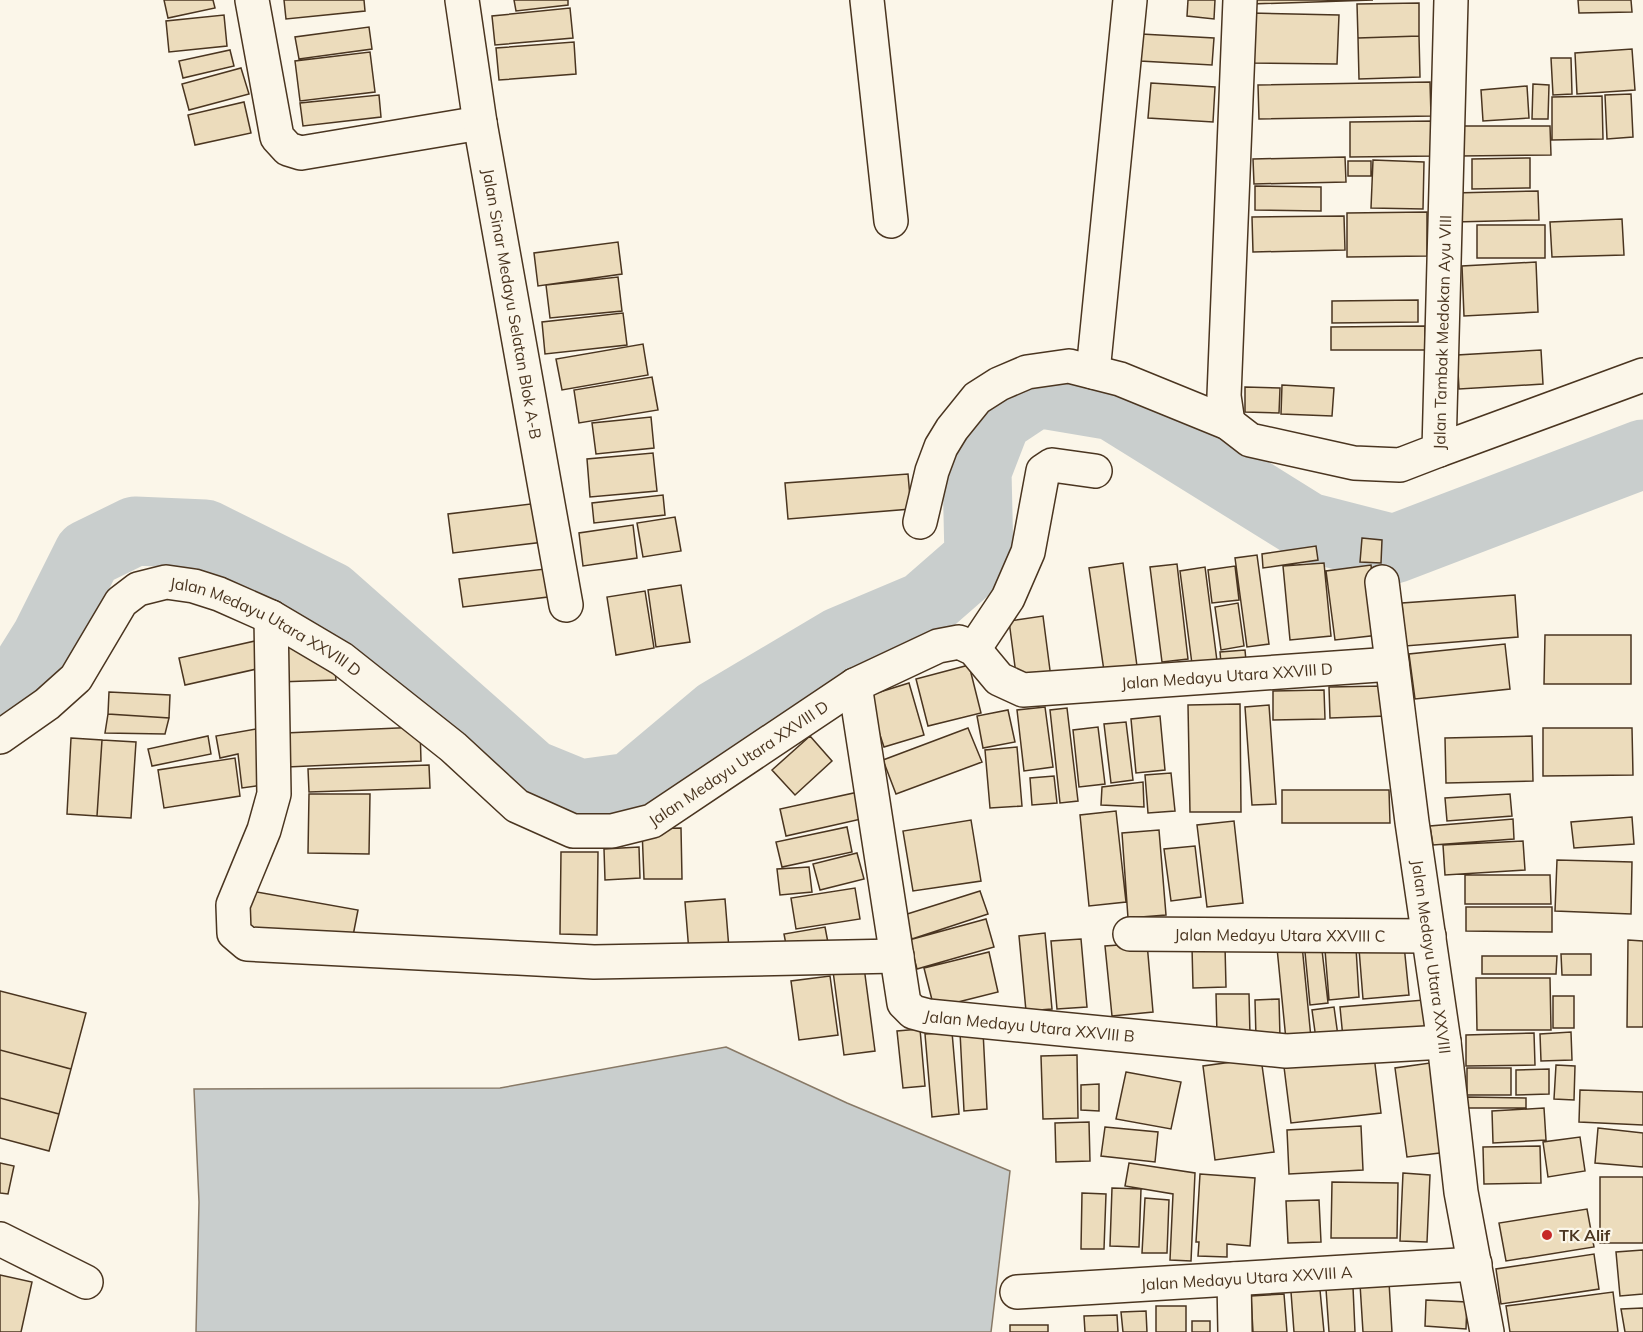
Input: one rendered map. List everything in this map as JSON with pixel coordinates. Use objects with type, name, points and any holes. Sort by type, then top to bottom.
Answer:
[{"type":"street","points":[[252,0],[277,137],[292,151],[307,152],[480,123]]},
{"type":"street","name":"Jalan Sinar Medayu Selatan Blok A-B","points":[[462,0],[480,123],[566,605]]},
{"type":"street","points":[[867,0],[891,222]]},
{"type":"street","points":[[1093,372],[1130,0]]},
{"type":"street","points":[[1228,423],[1224,396],[1240,0]]},
{"type":"street","name":"Jalan Tambak Medokan Ayu VIII","points":[[920,522],[941,447],[952,429],[977,399],[999,384],[1027,372],[1069,366],[1120,379],[1228,423],[1250,440],[1354,463],[1400,465],[1439,450],[1451,0]]},
{"type":"street","points":[[1439,450],[1643,375]]},
{"type":"street","points":[[974,649],[1008,598],[1028,552],[1043,471],[1052,465],[1095,471]]},
{"type":"street","name":"Jalan Medayu Utara XXVIII","points":[[1382,582],[1444,1042],[1461,1192],[1487,1332]]},
{"type":"street","name":"Jalan Medayu Utara XXVIII D","points":[[0,739],[47,704],[76,678],[121,602],[131,594],[153,584],[178,583],[219,594],[272,617],[342,659],[453,747],[517,806],[573,831],[612,831],[652,821],[855,685],[938,646],[959,642],[974,649],[999,679],[1023,690],[1392,664]]},
{"type":"street","points":[[272,617],[274,794],[264,830],[233,905],[234,933],[247,944],[594,962],[897,956]]},
{"type":"street","name":"Jalan Medayu Utara XXVIII B","points":[[855,685],[904,1003],[913,1012],[928,1016],[1286,1051],[1444,1042]]},
{"type":"street","name":"Jalan Medayu Utara XXVIII C","points":[[1130,934],[1429,936]]},
{"type":"street","points":[[0,1239],[86,1282]]},
{"type":"street","name":"Jalan Medayu Utara XXVIII A","points":[[1017,1292],[1475,1264]]},
{"type":"street","points":[[1234,1279],[1235,1332]]},
{"type":"shaded area","points":[[726,1047],[847,1103],[1010,1171],[991,1332],[196,1332],[199,1202],[194,1089],[500,1088]]},
{"type":"building","points":[[164,0],[213,0],[215,8],[168,18]]},
{"type":"building","points":[[284,0],[364,0],[365,11],[286,19]]},
{"type":"building","points":[[514,0],[568,0],[568,5],[516,11]]},
{"type":"building","points":[[1188,0],[1215,0],[1214,19],[1187,16]]},
{"type":"building","points":[[1251,0],[1373,0],[1251,4]]},
{"type":"building","points":[[1578,0],[1631,0],[1632,12],[1579,13]]},
{"type":"building","points":[[1419,3],[1419,36],[1358,38],[1357,4]]},
{"type":"building","points":[[570,8],[573,38],[495,45],[492,16]]},
{"type":"building","points":[[1250,13],[1339,15],[1337,64],[1250,63]]},
{"type":"building","points":[[224,15],[227,46],[169,52],[166,21]]},
{"type":"building","points":[[369,27],[372,49],[299,59],[295,37]]},
{"type":"building","points":[[1141,34],[1214,38],[1212,65],[1140,61]]},
{"type":"building","points":[[1419,36],[1420,77],[1359,79],[1358,38]]},
{"type":"building","points":[[574,42],[576,74],[499,80],[496,48]]},
{"type":"building","points":[[1632,49],[1635,90],[1577,94],[1575,53]]},
{"type":"building","points":[[230,50],[234,66],[183,78],[179,61]]},
{"type":"building","points":[[370,52],[375,92],[300,101],[295,61]]},
{"type":"building","points":[[1551,58],[1571,58],[1572,94],[1553,95]]},
{"type":"building","points":[[241,68],[249,94],[189,110],[182,84]]},
{"type":"building","points":[[1430,82],[1431,116],[1259,119],[1258,85]]},
{"type":"building","points":[[1151,83],[1215,87],[1213,122],[1148,118]]},
{"type":"building","points":[[1533,84],[1549,85],[1548,119],[1532,119]]},
{"type":"building","points":[[1527,86],[1529,118],[1483,121],[1481,90]]},
{"type":"building","points":[[1631,94],[1633,137],[1607,139],[1605,95]]},
{"type":"building","points":[[379,95],[381,117],[303,126],[300,103]]},
{"type":"building","points":[[1602,96],[1603,139],[1552,140],[1552,97]]},
{"type":"building","points":[[244,102],[251,133],[195,145],[188,115]]},
{"type":"building","points":[[1435,121],[1435,156],[1350,157],[1350,122]]},
{"type":"building","points":[[1460,126],[1550,126],[1551,155],[1460,156]]},
{"type":"building","points":[[1345,157],[1346,182],[1254,184],[1253,159]]},
{"type":"building","points":[[1530,158],[1530,188],[1472,189],[1472,159]]},
{"type":"building","points":[[1373,160],[1424,162],[1423,209],[1371,208]]},
{"type":"building","points":[[1348,161],[1371,161],[1371,176],[1348,176]]},
{"type":"building","points":[[1255,186],[1321,187],[1321,211],[1255,210]]},
{"type":"building","points":[[1538,191],[1539,220],[1454,222],[1453,193]]},
{"type":"building","points":[[1427,212],[1427,256],[1347,257],[1347,213]]},
{"type":"building","points":[[1344,216],[1345,250],[1253,252],[1252,217]]},
{"type":"building","points":[[1622,219],[1624,255],[1552,257],[1550,222]]},
{"type":"building","points":[[1477,225],[1545,225],[1545,258],[1477,258]]},
{"type":"building","points":[[618,242],[622,274],[538,286],[534,253]]},
{"type":"building","points":[[1536,262],[1538,312],[1464,316],[1462,266]]},
{"type":"building","points":[[618,277],[622,311],[550,318],[546,285]]},
{"type":"building","points":[[1418,300],[1418,322],[1332,323],[1332,301]]},
{"type":"building","points":[[623,313],[627,345],[545,354],[542,322]]},
{"type":"building","points":[[1425,326],[1425,350],[1331,350],[1331,327]]},
{"type":"building","points":[[643,344],[648,375],[562,390],[556,359]]},
{"type":"building","points":[[1541,350],[1543,384],[1459,389],[1457,355]]},
{"type":"building","points":[[652,377],[658,410],[579,423],[574,390]]},
{"type":"building","points":[[1282,385],[1334,388],[1332,416],[1281,414]]},
{"type":"building","points":[[1245,387],[1280,388],[1279,413],[1245,412]]},
{"type":"building","points":[[651,417],[654,448],[596,454],[592,423]]},
{"type":"building","points":[[653,453],[657,491],[590,497],[587,459]]},
{"type":"building","points":[[908,474],[911,509],[788,519],[785,483]]},
{"type":"building","points":[[663,495],[665,515],[594,523],[592,503]]},
{"type":"building","points":[[539,503],[544,542],[453,553],[448,514]]},
{"type":"building","points":[[675,517],[681,551],[643,557],[637,523]]},
{"type":"building","points":[[633,525],[637,558],[583,566],[579,533]]},
{"type":"building","points":[[1362,538],[1382,540],[1381,563],[1360,562]]},
{"type":"building","points":[[1316,546],[1318,560],[1263,568],[1262,554]]},
{"type":"building","points":[[1257,555],[1269,644],[1247,647],[1235,558]]},
{"type":"building","points":[[1123,563],[1137,666],[1104,671],[1089,568]]},
{"type":"building","points":[[1324,563],[1331,636],[1290,640],[1283,566]]},
{"type":"building","points":[[1177,564],[1188,659],[1162,662],[1150,567]]},
{"type":"building","points":[[1371,565],[1379,635],[1335,640],[1326,571]]},
{"type":"building","points":[[1235,566],[1239,600],[1212,603],[1208,570]]},
{"type":"building","points":[[1205,567],[1217,661],[1192,664],[1180,571]]},
{"type":"building","points":[[545,569],[548,597],[463,607],[459,579]]},
{"type":"building","points":[[681,585],[690,642],[656,647],[648,590]]},
{"type":"building","points":[[645,591],[654,648],[616,655],[607,597]]},
{"type":"building","points":[[1515,595],[1518,637],[1405,646],[1402,603]]},
{"type":"building","points":[[1238,603],[1244,646],[1221,650],[1215,607]]},
{"type":"building","points":[[1043,616],[1051,678],[1017,682],[1009,621]]},
{"type":"building","points":[[1545,635],[1631,635],[1631,684],[1544,684]]},
{"type":"building","points":[[255,641],[261,668],[185,685],[179,658]]},
{"type":"building","points":[[312,644],[334,662],[336,680],[278,682],[278,646]]},
{"type":"building","points":[[1505,644],[1510,689],[1415,699],[1409,654]]},
{"type":"building","points":[[1245,650],[1246,661],[1221,663],[1220,652]]},
{"type":"building","points":[[969,665],[981,713],[928,726],[916,679]]},
{"type":"building","points":[[909,683],[924,735],[884,747],[867,696]]},
{"type":"building","points":[[1385,686],[1386,716],[1330,718],[1329,687]]},
{"type":"building","points":[[1324,690],[1325,719],[1273,720],[1273,691]]},
{"type":"building","points":[[109,692],[170,695],[169,718],[108,714]]},
{"type":"building","points":[[1240,704],[1241,812],[1190,812],[1188,705]]},
{"type":"building","points":[[1269,705],[1276,804],[1252,805],[1245,707]]},
{"type":"building","points":[[1045,707],[1053,767],[1024,771],[1017,710]]},
{"type":"building","points":[[1067,708],[1078,801],[1060,803],[1050,710]]},
{"type":"building","points":[[1008,710],[1015,742],[983,748],[977,716]]},
{"type":"building","points":[[108,714],[169,718],[165,734],[105,733]]},
{"type":"building","points":[[1160,716],[1165,770],[1136,773],[1131,719]]},
{"type":"building","points":[[1126,722],[1133,780],[1111,783],[1104,724]]},
{"type":"building","points":[[420,727],[421,761],[287,767],[285,733]]},
{"type":"building","points":[[1098,727],[1105,784],[1079,787],[1073,730]]},
{"type":"building","points":[[968,728],[982,762],[896,794],[883,760]]},
{"type":"building","points":[[1543,728],[1632,728],[1633,775],[1543,776]]},
{"type":"building","points":[[256,729],[263,785],[242,788],[238,754],[220,758],[216,736]]},
{"type":"building","points":[[208,736],[211,754],[152,766],[148,749]]},
{"type":"building","points":[[810,736],[832,761],[795,795],[772,770]]},
{"type":"building","points":[[1532,736],[1533,781],[1446,783],[1445,738]]},
{"type":"building","points":[[71,738],[102,740],[97,816],[67,814]]},
{"type":"building","points":[[102,740],[136,742],[131,818],[97,816]]},
{"type":"building","points":[[1017,747],[1022,806],[990,808],[985,750]]},
{"type":"building","points":[[235,758],[240,796],[164,808],[158,770]]},
{"type":"building","points":[[429,765],[430,788],[309,792],[308,769]]},
{"type":"building","points":[[1171,773],[1175,811],[1148,813],[1145,775]]},
{"type":"building","points":[[1054,776],[1057,803],[1032,805],[1030,778]]},
{"type":"building","points":[[1143,782],[1144,807],[1101,805],[1102,787]]},
{"type":"building","points":[[1282,790],[1389,790],[1390,823],[1282,823]]},
{"type":"building","points":[[863,791],[870,817],[786,836],[780,809]]},
{"type":"building","points":[[309,794],[370,794],[369,854],[308,853]]},
{"type":"building","points":[[1510,794],[1512,816],[1447,821],[1445,798]]},
{"type":"building","points":[[1116,811],[1126,902],[1089,906],[1080,815]]},
{"type":"building","points":[[1632,817],[1634,844],[1574,848],[1571,822]]},
{"type":"building","points":[[1513,819],[1514,839],[1433,845],[1430,826]]},
{"type":"building","points":[[971,820],[981,881],[913,891],[903,831]]},
{"type":"building","points":[[1234,821],[1243,903],[1207,907],[1197,825]]},
{"type":"building","points":[[847,827],[852,852],[782,867],[776,842]]},
{"type":"building","points":[[681,828],[682,879],[644,879],[642,829]]},
{"type":"building","points":[[1159,830],[1166,915],[1128,918],[1122,833]]},
{"type":"building","points":[[1523,841],[1525,870],[1445,875],[1443,845]]},
{"type":"building","points":[[1195,846],[1201,897],[1171,901],[1164,849]]},
{"type":"building","points":[[639,847],[640,878],[605,880],[604,849]]},
{"type":"building","points":[[561,852],[598,852],[597,935],[560,934]]},
{"type":"building","points":[[857,853],[864,879],[820,890],[813,864]]},
{"type":"building","points":[[1557,860],[1632,862],[1631,914],[1555,911]]},
{"type":"building","points":[[809,867],[812,892],[780,895],[777,869]]},
{"type":"building","points":[[1465,875],[1550,875],[1551,904],[1465,904]]},
{"type":"building","points":[[855,888],[860,919],[796,929],[791,898]]},
{"type":"building","points":[[251,891],[358,910],[351,946],[245,926]]},
{"type":"building","points":[[980,891],[988,914],[912,939],[904,915]]},
{"type":"building","points":[[725,899],[729,949],[689,952],[685,902]]},
{"type":"building","points":[[1466,907],[1552,907],[1552,932],[1466,931]]},
{"type":"building","points":[[986,919],[994,947],[917,969],[909,940]]},
{"type":"building","points":[[825,927],[829,948],[788,955],[784,934]]},
{"type":"building","points":[[1045,933],[1052,1009],[1026,1011],[1019,936]]},
{"type":"building","points":[[1081,939],[1087,1007],[1057,1009],[1051,941]]},
{"type":"building","points":[[1628,940],[1643,941],[1643,1027],[1627,1027]]},
{"type":"building","points":[[1147,943],[1153,1012],[1112,1016],[1105,946]]},
{"type":"building","points":[[1302,945],[1311,1038],[1286,1040],[1277,948]]},
{"type":"building","points":[[1404,945],[1409,995],[1363,999],[1359,949]]},
{"type":"building","points":[[1225,946],[1226,987],[1193,988],[1192,947]]},
{"type":"building","points":[[1356,948],[1359,997],[1329,1000],[1325,950]]},
{"type":"building","points":[[1322,950],[1328,1003],[1310,1005],[1305,952]]},
{"type":"building","points":[[989,952],[998,992],[934,1008],[924,968]]},
{"type":"building","points":[[1561,954],[1591,954],[1591,975],[1562,975]]},
{"type":"building","points":[[1482,956],[1557,956],[1556,974],[1482,974]]},
{"type":"building","points":[[864,967],[875,1051],[844,1055],[833,971]]},
{"type":"building","points":[[830,976],[838,1035],[799,1040],[791,981]]},
{"type":"building","points":[[1476,978],[1550,978],[1551,1030],[1477,1030]]},
{"type":"building","points":[[0,991],[86,1013],[71,1069],[0,1050]]},
{"type":"building","points":[[1216,994],[1249,994],[1250,1035],[1217,1035]]},
{"type":"building","points":[[1553,996],[1574,996],[1574,1028],[1553,1028]]},
{"type":"building","points":[[1279,999],[1280,1037],[1256,1038],[1255,1000]]},
{"type":"building","points":[[1424,1000],[1427,1030],[1343,1038],[1340,1007]]},
{"type":"building","points":[[1334,1007],[1338,1036],[1316,1039],[1312,1010]]},
{"type":"building","points":[[920,1029],[925,1086],[903,1088],[897,1031]]},
{"type":"building","points":[[983,1031],[987,1109],[964,1111],[960,1032]]},
{"type":"building","points":[[952,1032],[959,1114],[932,1117],[925,1034]]},
{"type":"building","points":[[1571,1032],[1572,1060],[1541,1061],[1540,1034]]},
{"type":"building","points":[[1534,1033],[1535,1065],[1466,1066],[1466,1035]]},
{"type":"building","points":[[0,1050],[71,1069],[59,1114],[0,1098]]},
{"type":"building","points":[[1077,1055],[1078,1118],[1043,1119],[1041,1056]]},
{"type":"building","points":[[1374,1056],[1381,1113],[1291,1123],[1284,1067]]},
{"type":"building","points":[[1261,1058],[1274,1152],[1215,1160],[1203,1066]]},
{"type":"building","points":[[1437,1062],[1448,1152],[1407,1157],[1395,1068]]},
{"type":"building","points":[[1556,1065],[1575,1066],[1574,1100],[1554,1099]]},
{"type":"building","points":[[1467,1068],[1511,1068],[1511,1095],[1467,1095]]},
{"type":"building","points":[[1549,1069],[1549,1094],[1516,1095],[1516,1070]]},
{"type":"building","points":[[1126,1072],[1181,1082],[1171,1129],[1116,1119]]},
{"type":"building","points":[[1099,1084],[1099,1111],[1081,1110],[1081,1085]]},
{"type":"building","points":[[1580,1090],[1643,1092],[1643,1125],[1579,1122]]},
{"type":"building","points":[[1467,1097],[1526,1098],[1526,1108],[1468,1108]]},
{"type":"building","points":[[0,1098],[59,1114],[49,1151],[0,1138]]},
{"type":"building","points":[[1544,1108],[1546,1140],[1493,1143],[1492,1111]]},
{"type":"building","points":[[1089,1122],[1090,1161],[1056,1162],[1055,1123]]},
{"type":"building","points":[[1361,1126],[1363,1170],[1289,1174],[1287,1130]]},
{"type":"building","points":[[1105,1127],[1158,1132],[1155,1162],[1101,1156]]},
{"type":"building","points":[[1598,1128],[1643,1133],[1643,1167],[1595,1163]]},
{"type":"building","points":[[1580,1137],[1585,1171],[1548,1177],[1543,1142]]},
{"type":"building","points":[[1540,1146],[1541,1183],[1484,1184],[1483,1147]]},
{"type":"building","points":[[0,1163],[14,1166],[8,1194],[0,1193]]},
{"type":"building","points":[[1129,1163],[1195,1173],[1191,1261],[1170,1260],[1173,1194],[1125,1186]]},
{"type":"building","points":[[1403,1173],[1430,1175],[1427,1242],[1400,1241]]},
{"type":"building","points":[[1200,1174],[1255,1178],[1250,1246],[1227,1244],[1227,1257],[1198,1256],[1199,1242],[1196,1242]]},
{"type":"building","points":[[1600,1177],[1643,1177],[1643,1243],[1600,1243]]},
{"type":"building","points":[[1332,1182],[1398,1183],[1397,1238],[1331,1238]]},
{"type":"building","points":[[1112,1188],[1141,1189],[1139,1247],[1110,1246]]},
{"type":"building","points":[[1082,1193],[1106,1194],[1104,1249],[1081,1249]]},
{"type":"building","points":[[1145,1198],[1169,1200],[1167,1253],[1142,1253]]},
{"type":"building","points":[[1319,1200],[1321,1242],[1288,1243],[1286,1201]]},
{"type":"building","name":"TK Alif","points":[[1587,1209],[1594,1247],[1506,1261],[1499,1223]]},
{"type":"building","points":[[1643,1250],[1643,1294],[1620,1296],[1616,1252]]},
{"type":"building","points":[[1594,1254],[1599,1289],[1501,1304],[1496,1269]]},
{"type":"building","points":[[0,1275],[32,1282],[21,1332],[0,1332]]},
{"type":"building","points":[[1389,1282],[1392,1332],[1363,1332],[1360,1284]]},
{"type":"building","points":[[1353,1287],[1355,1332],[1329,1332],[1326,1289]]},
{"type":"building","points":[[1320,1290],[1324,1332],[1294,1332],[1291,1292]]},
{"type":"building","points":[[1613,1292],[1618,1332],[1510,1332],[1506,1306]]},
{"type":"building","points":[[1284,1294],[1287,1332],[1253,1332],[1251,1296]]},
{"type":"building","points":[[1426,1300],[1467,1302],[1466,1329],[1425,1326]]},
{"type":"building","points":[[1156,1306],[1186,1306],[1186,1332],[1156,1332]]},
{"type":"building","points":[[1643,1308],[1643,1332],[1625,1332],[1621,1309]]},
{"type":"building","points":[[1146,1311],[1147,1332],[1123,1332],[1121,1312]]},
{"type":"building","points":[[1117,1315],[1118,1332],[1085,1332],[1084,1316]]},
{"type":"building","points":[[1192,1321],[1210,1321],[1210,1332],[1192,1332]]},
{"type":"building","points":[[1010,1325],[1048,1325],[1048,1332],[1010,1332]]},
{"type":"waterway","points":[[0,690],[18,683],[46,638],[88,554],[135,531],[205,534],[330,596],[531,774],[580,794],[631,787],[718,714],[841,641],[924,606],[979,558],[977,471],[997,419],[1036,393],[1113,406],[1308,527],[1394,549],[1643,454]]},
{"type":"place","name":"TK Alif","points":[[1547,1235]]}]
